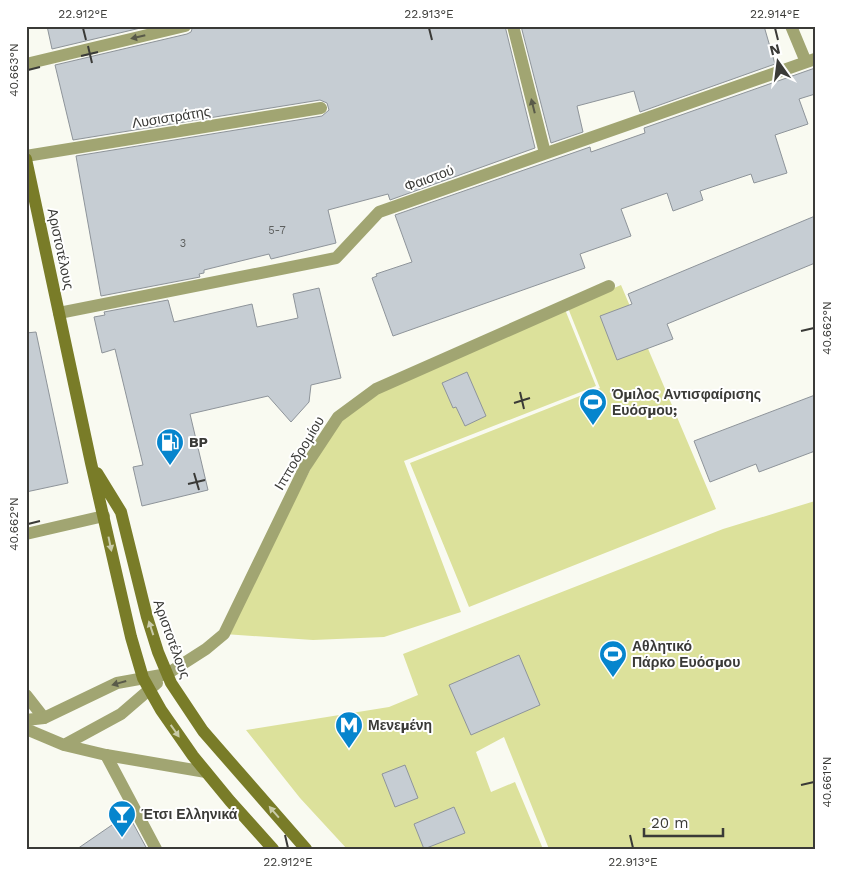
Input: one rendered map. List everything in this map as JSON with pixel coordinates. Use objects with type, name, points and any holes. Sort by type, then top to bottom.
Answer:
[{"type":"main road","name":"Αριστοτέλους","points":[[26,157],[91,463],[131,637],[143,678],[172,727],[206,772],[273,849]]},
{"type":"main road","name":"Αριστοτέλους","points":[[91,463],[121,512],[145,609],[158,652],[167,674],[183,703],[202,731],[306,849]]},
{"type":"street","points":[[26,64],[185,26]]},
{"type":"street","points":[[513,26],[545,153]]},
{"type":"street","points":[[791,26],[810,61]]},
{"type":"street","name":"Φαιστού","points":[[59,313],[336,258],[378,212],[810,61]]},
{"type":"street","name":"Λυσιστράτης","points":[[26,157],[321,108]]},
{"type":"street","name":"Ιπποδρομίου","points":[[167,674],[206,649],[224,634],[305,467],[338,417],[376,389],[609,286]]},
{"type":"street","points":[[26,534],[104,516]]},
{"type":"street","points":[[26,720],[44,718],[106,687],[126,680],[167,674]]},
{"type":"street","points":[[64,745],[121,714],[167,674]]},
{"type":"street","points":[[26,695],[64,745]]},
{"type":"street","points":[[26,729],[64,745],[106,755],[206,772]]},
{"type":"street","points":[[106,755],[156,849]]},
{"type":"green space","name":"Όμιλος Αντισφαίρισης Ευόσμου;","points":[[621,285],[716,509],[469,607],[410,463],[600,388],[568,308]]},
{"type":"green space","points":[[564,307],[596,386],[404,461],[461,612],[384,637],[313,640],[224,634],[338,417],[376,389]]},
{"type":"green space","name":"Αθλητικό Πάρκο Ευόσμου","points":[[815,501],[815,849],[549,849],[504,737],[476,752],[491,792],[515,782],[543,849],[347,849],[300,798],[246,730],[389,707],[418,695],[403,654],[723,529]]},
{"type":"building","points":[[47,26],[149,26],[52,49]]},
{"type":"building","points":[[193,26],[505,26],[535,148],[390,200],[388,194],[328,210],[336,243],[271,259],[269,254],[204,270],[204,273],[199,274],[200,277],[101,296],[76,156],[322,116],[329,110],[327,103],[320,100],[73,140],[55,65],[187,34],[191,32]]},
{"type":"building","points":[[521,26],[764,26],[775,64],[640,112],[634,91],[577,106],[583,132],[551,143]]},
{"type":"building","points":[[815,68],[815,94],[799,99],[808,124],[775,135],[787,173],[754,183],[751,174],[700,191],[703,200],[673,211],[667,193],[621,209],[631,236],[580,254],[585,268],[393,336],[372,278],[377,276],[376,274],[412,262],[395,215],[590,147],[591,152],[645,133],[644,128]]},
{"type":"building","points":[[815,216],[815,263],[667,324],[673,339],[617,360],[600,316],[632,304],[628,294]]},
{"type":"building","points":[[319,288],[341,378],[311,385],[309,402],[291,422],[268,396],[190,414],[208,490],[142,506],[133,467],[143,465],[115,349],[102,353],[94,317],[105,315],[104,312],[168,300],[174,322],[252,304],[257,327],[298,318],[293,294]]},
{"type":"building","points":[[36,332],[68,483],[26,492],[26,333]]},
{"type":"building","points":[[467,372],[486,416],[465,426],[456,407],[453,408],[442,383]]},
{"type":"building","points":[[815,395],[815,451],[759,472],[756,464],[710,482],[694,441]]},
{"type":"building","points":[[519,655],[540,705],[471,735],[449,685]]},
{"type":"building","points":[[405,765],[418,798],[395,807],[382,774]]},
{"type":"building","points":[[454,807],[465,833],[424,849],[414,824]]},
{"type":"building","points":[[128,814],[147,849],[77,849]]},
{"type":"place","name":"Όμιλος Αντισφαίρισης Ευόσμου;","points":[[593,426]]},
{"type":"place","name":"BP","points":[[170,466]]},
{"type":"place","name":"Αθλητικό Πάρκο Ευόσμου","points":[[613,678]]},
{"type":"place","name":"Μενεμένη","points":[[349,749]]},
{"type":"place","name":"Έτσι Ελληνικά","points":[[122,838]]}]
